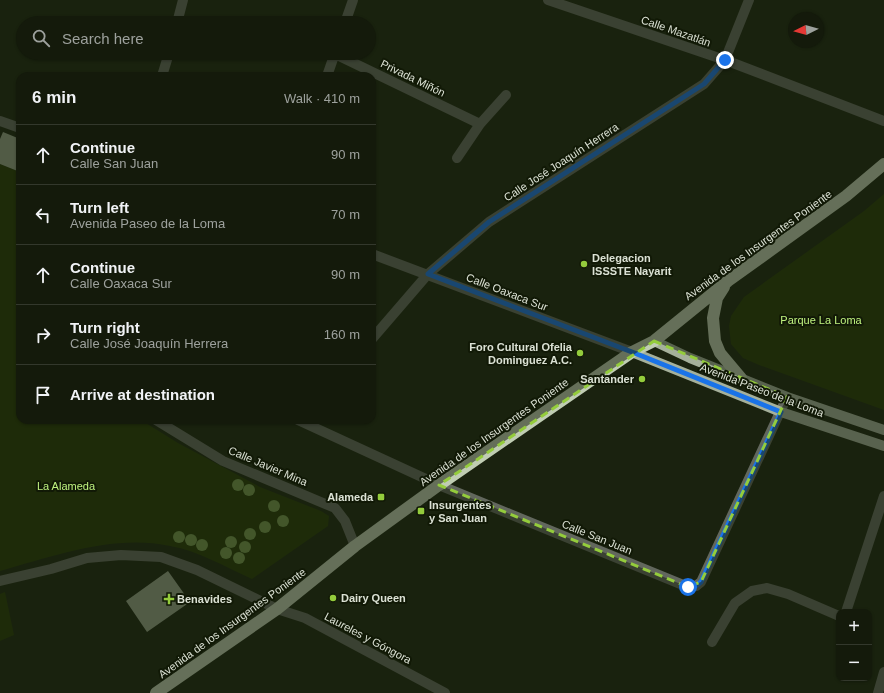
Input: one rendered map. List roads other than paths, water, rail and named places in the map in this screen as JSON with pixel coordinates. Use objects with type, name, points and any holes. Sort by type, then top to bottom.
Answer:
[{"type":"highway","name":"Avenida de los Insurgentes Poniente","points":[[156,693],[276,609],[355,546],[439,485],[632,352],[654,340],[728,280],[846,196],[884,164]]},
{"type":"highway","points":[[728,280],[717,298],[713,318],[715,340],[720,354],[741,378]]},
{"type":"main road","name":"Avenida Paseo de la Loma","points":[[654,340],[690,358],[787,397],[884,430]]},
{"type":"main road","name":"Avenida Paseo de la Loma","points":[[632,352],[781,412],[884,446]]},
{"type":"street","points":[[179,16],[183,0]]},
{"type":"street","points":[[348,16],[354,0]]},
{"type":"street","name":"Calle Mazatlán","points":[[548,0],[725,60],[884,122]]},
{"type":"street","name":"Calle José Joaquín Herrera","points":[[376,334],[428,274],[489,222],[704,84],[725,60],[749,0]]},
{"type":"street","points":[[163,72],[167,60]]},
{"type":"street","points":[[328,72],[333,60]]},
{"type":"street","name":"Privada Miñón","points":[[347,60],[372,72]]},
{"type":"street","name":"Privada Miñón","points":[[376,74],[480,124]]},
{"type":"street","points":[[458,158],[480,124],[506,95]]},
{"type":"street","points":[[0,120],[16,126]]},
{"type":"street","name":"Calle Oaxaca Sur","points":[[376,255],[632,352]]},
{"type":"street","name":"Calle San Juan","points":[[307,424],[439,485],[688,587],[696,586],[701,582],[787,397]]},
{"type":"street","name":"Calle Javier Mina","points":[[163,424],[224,461],[334,508],[345,521],[355,546]]},
{"type":"street","points":[[847,609],[884,496]]},
{"type":"street","name":"Laureles y Góngora","points":[[0,581],[51,569],[87,558],[121,555],[161,557],[197,570],[276,609],[305,618],[445,693]]},
{"type":"street","points":[[712,642],[735,603],[752,590],[767,588],[788,594],[836,615]]},
{"type":"street","points":[[878,693],[884,672]]},
{"type":"place","name":"Delegacion ISSSTE Nayarit","points":[[584,264]]},
{"type":"place","name":"Foro Cultural Ofelia Dominguez A.C.","points":[[580,353]]},
{"type":"place","name":"Santander","points":[[642,379]]},
{"type":"place","name":"Alameda","points":[[381,497]]},
{"type":"place","name":"Insurgentes y San Juan","points":[[421,511]]},
{"type":"place","name":"Dairy Queen","points":[[333,598]]},
{"type":"place","name":"Benavides","points":[[169,599]]},
{"type":"park label","name":"Parque La Loma","points":[[821,320]]},
{"type":"park label","name":"La Alameda","points":[[66,486]]}]
